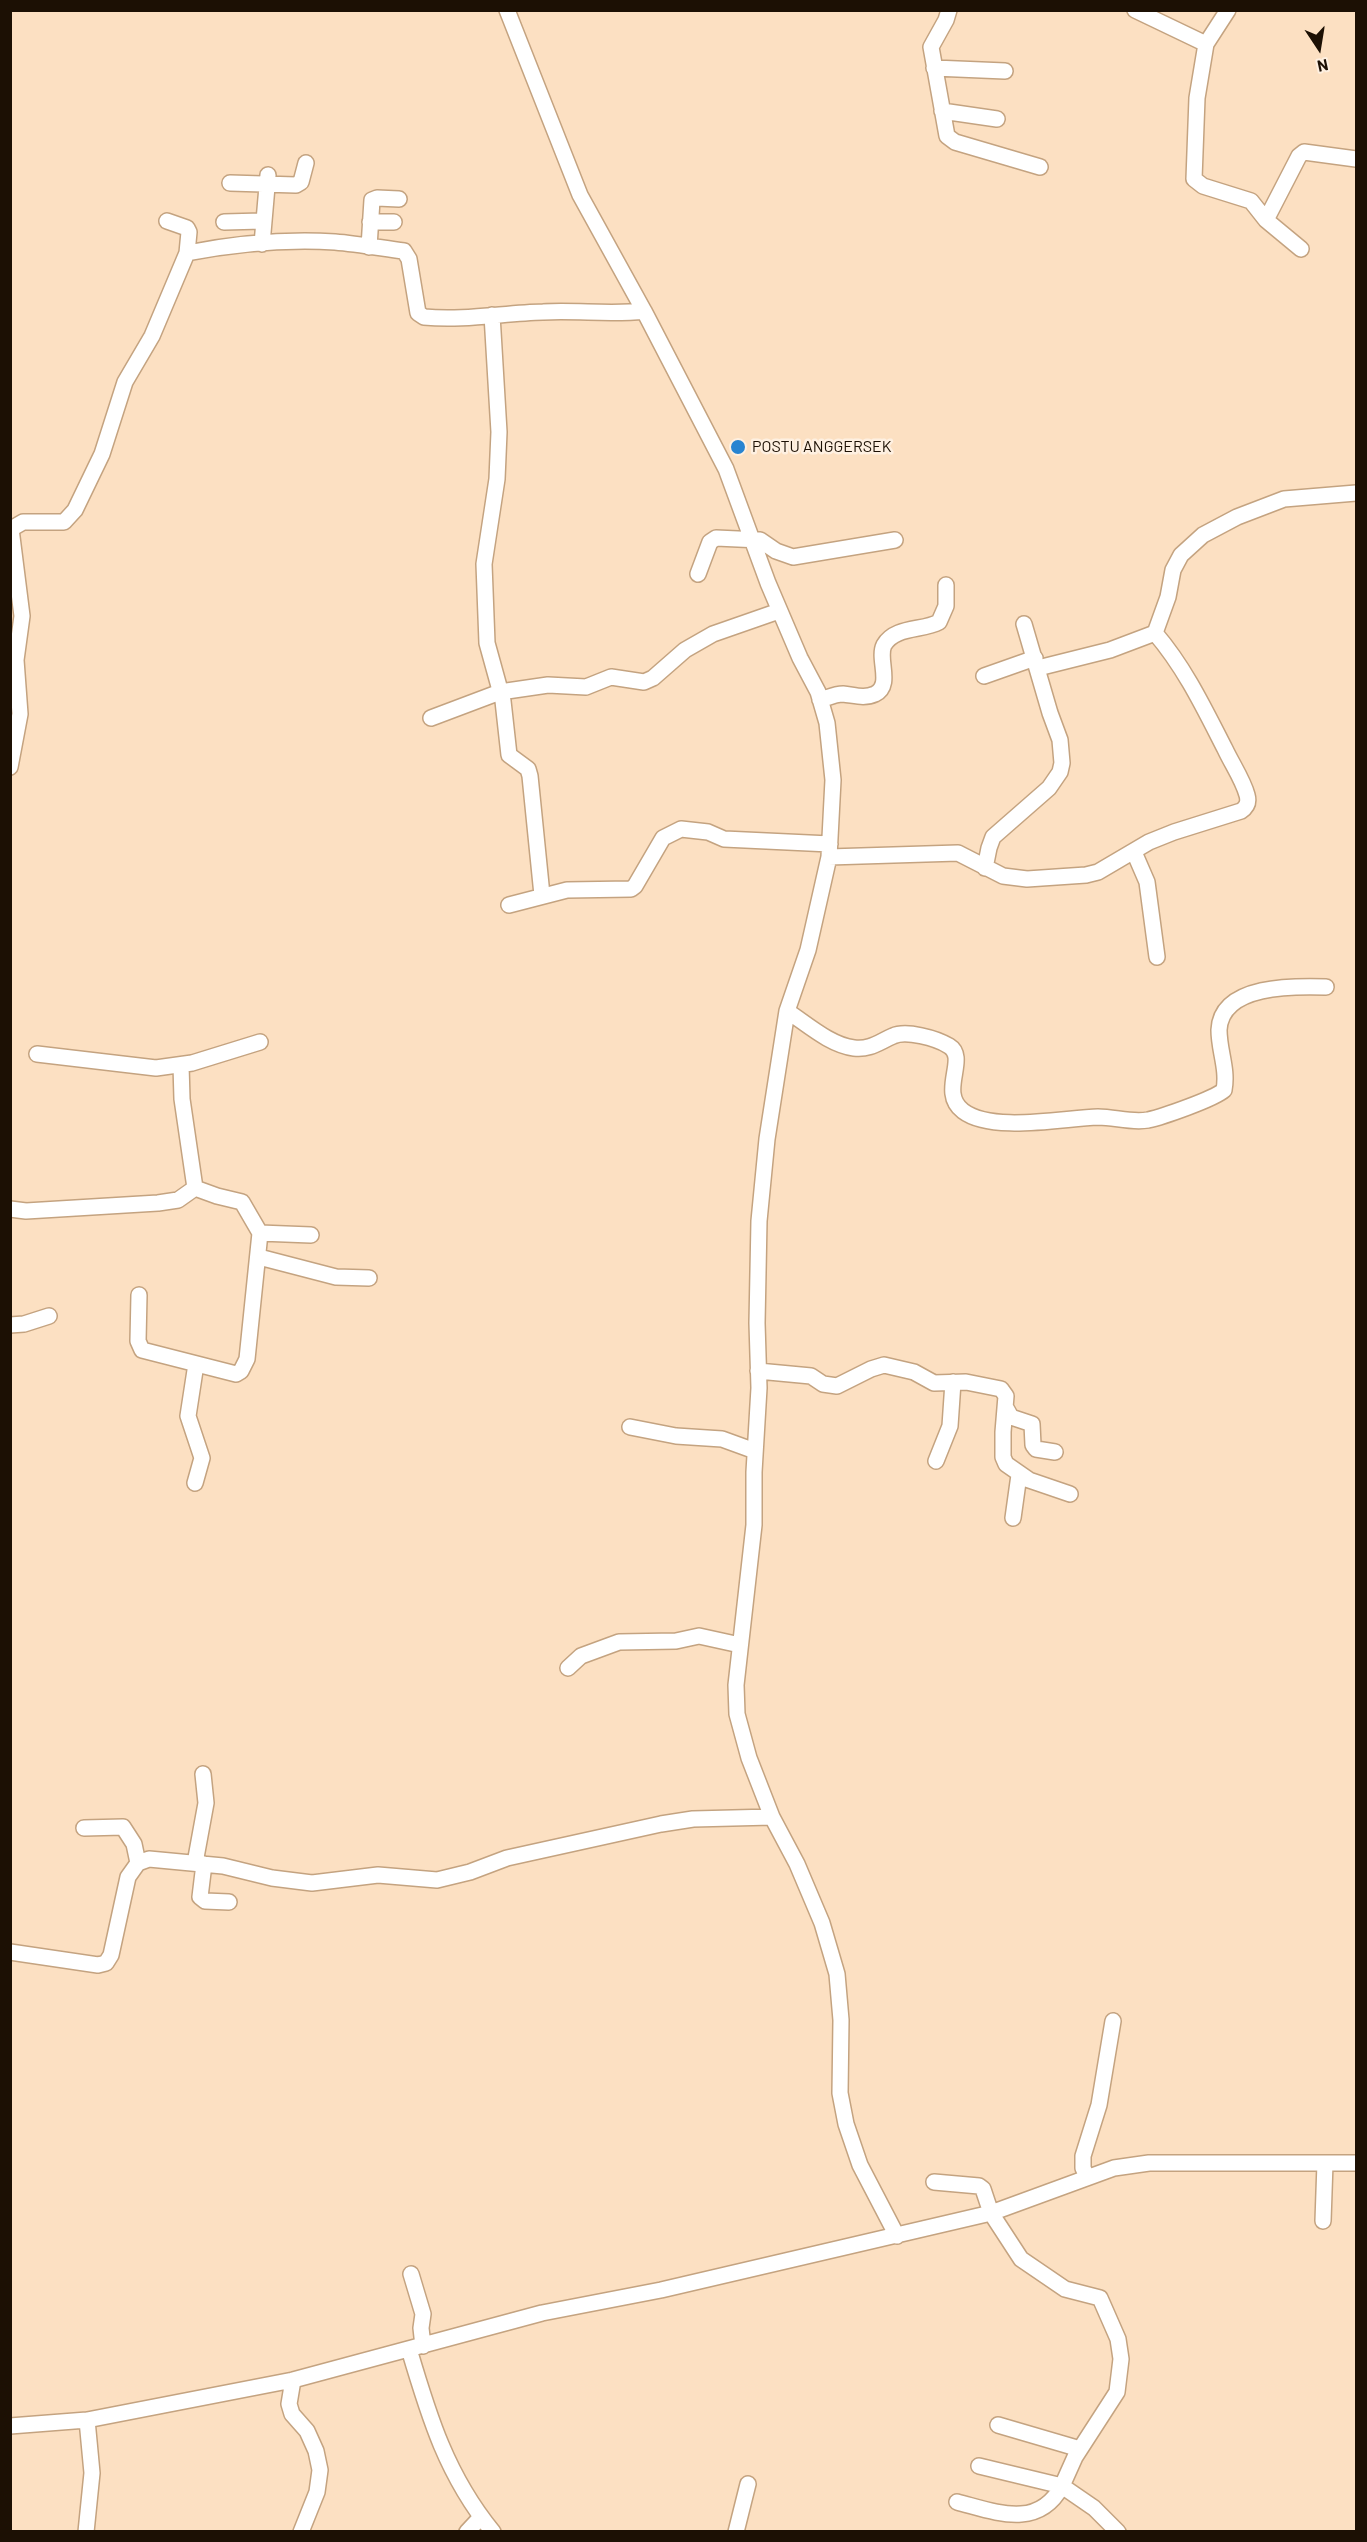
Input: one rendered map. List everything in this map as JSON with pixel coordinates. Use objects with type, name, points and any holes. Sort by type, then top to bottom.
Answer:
[{"type":"street","points":[[507,10],[580,195],[644,311],[726,469],[779,611],[820,700],[827,723],[833,780],[829,851],[808,950],[787,1011],[771,1104],[759,1221],[754,1525],[736,1685],[737,1714],[749,1758],[772,1816],[797,1864],[822,1923],[837,1974],[841,2020],[840,2093],[846,2124],[860,2165],[897,2236]]},
{"type":"street","points":[[949,10],[931,47],[948,136],[951,140],[1040,167]]},
{"type":"street","points":[[1134,10],[1206,44]]},
{"type":"street","points":[[1228,10],[1206,44],[1197,98],[1194,179],[1203,186],[1251,201],[1266,220],[1301,249]]},
{"type":"street","points":[[934,68],[1005,71]]},
{"type":"street","points":[[942,111],[997,119]]},
{"type":"street","points":[[1266,220],[1299,156],[1304,152],[1356,159]]},
{"type":"street","points":[[230,183],[267,180],[296,185],[301,182],[306,163]]},
{"type":"street","points":[[262,244],[267,180]]},
{"type":"street","points":[[369,246],[374,198],[399,199]]},
{"type":"street","points":[[10,767],[20,714],[15,695],[22,606],[14,574],[11,529],[23,522],[64,522],[75,510],[102,454],[125,382],[152,336],[187,253],[187,228],[167,221]]},
{"type":"street","points":[[224,222],[262,221]]},
{"type":"street","points":[[370,222],[394,222]]},
{"type":"street","points":[[187,253],[262,244],[335,242],[404,251],[407,254],[420,316],[429,318],[545,311],[619,314],[644,311]]},
{"type":"street","points":[[492,315],[496,411],[500,432],[497,479],[484,564],[486,643],[505,713],[509,755],[528,769],[530,776],[542,895]]},
{"type":"street","points":[[984,676],[1037,663],[1110,650],[1155,633],[1168,597],[1173,570],[1181,555],[1203,535],[1237,517],[1284,499],[1356,493]]},
{"type":"street","points":[[698,574],[713,540],[760,540],[776,551],[793,557],[895,540]]},
{"type":"street","points":[[820,700],[843,694],[861,697],[876,694],[881,689],[884,676],[882,656],[884,646],[899,634],[939,622],[946,606],[946,585]]},
{"type":"street","points":[[431,718],[500,692],[559,684],[586,687],[611,677],[644,682],[653,678],[685,650],[713,634],[779,611]]},
{"type":"street","points":[[986,868],[993,837],[1049,788],[1060,772],[1063,751],[1024,624]]},
{"type":"street","points":[[508,905],[567,890],[630,889],[635,886],[663,838],[681,829],[708,832],[724,840],[829,851],[958,853],[1004,876],[1027,879],[1086,876],[1098,872],[1149,842],[1234,814],[1246,808],[1248,802],[1240,779],[1190,681],[1174,656],[1155,633]]},
{"type":"street","points":[[1134,852],[1147,882],[1157,957]]},
{"type":"street","points":[[787,1011],[841,1045],[848,1047],[873,1047],[895,1035],[905,1033],[949,1046],[955,1051],[957,1060],[952,1084],[953,1098],[965,1113],[987,1120],[1014,1123],[1099,1117],[1126,1121],[1146,1120],[1212,1098],[1224,1090],[1226,1076],[1219,1032],[1221,1021],[1229,1008],[1248,993],[1297,986],[1326,987]]},
{"type":"street","points":[[37,1054],[156,1068],[181,1065],[260,1042]]},
{"type":"street","points":[[181,1065],[182,1099],[195,1188]]},
{"type":"street","points":[[10,1209],[26,1211],[158,1203],[178,1200],[195,1188]]},
{"type":"street","points":[[139,1295],[138,1341],[142,1350],[236,1374],[242,1371],[247,1359],[260,1233],[246,1205],[240,1200],[217,1196],[195,1188]]},
{"type":"street","points":[[260,1233],[311,1235]]},
{"type":"street","points":[[259,1257],[336,1277],[369,1278]]},
{"type":"street","points":[[10,1325],[49,1316]]},
{"type":"street","points":[[195,1483],[202,1458],[188,1416],[196,1364]]},
{"type":"street","points":[[758,1371],[811,1376],[823,1384],[837,1386],[884,1365],[914,1372],[929,1382],[977,1383],[1001,1389],[1006,1396],[1003,1456],[1006,1464],[1019,1474],[1070,1494]]},
{"type":"street","points":[[936,1461],[950,1426],[953,1382]]},
{"type":"street","points":[[1006,1408],[1011,1417],[1032,1424],[1033,1445],[1036,1449],[1055,1452]]},
{"type":"street","points":[[630,1427],[676,1436],[722,1439],[755,1450]]},
{"type":"street","points":[[1013,1518],[1019,1474]]},
{"type":"street","points":[[568,1668],[581,1656],[619,1642],[676,1641],[699,1636],[740,1646]]},
{"type":"street","points":[[203,1774],[206,1803],[199,1863],[200,1897],[205,1901],[229,1902]]},
{"type":"street","points":[[10,1952],[98,1965],[106,1963],[111,1955],[128,1877],[138,1863],[158,1859],[223,1866],[272,1878],[312,1883],[378,1875],[437,1880],[470,1872],[507,1858],[661,1824],[693,1819],[772,1816]]},
{"type":"street","points":[[84,1828],[123,1827],[134,1844],[138,1863]]},
{"type":"street","points":[[1087,2176],[1082,2163],[1083,2157],[1099,2105],[1113,2022]]},
{"type":"street","points":[[10,2426],[87,2420],[293,2380],[542,2313],[661,2290],[991,2213],[1113,2168],[1149,2163],[1356,2163]]},
{"type":"street","points":[[1323,2222],[1325,2163]]},
{"type":"street","points":[[934,2182],[979,2186],[986,2194],[991,2213],[1028,2266],[1065,2289],[1089,2293],[1100,2298],[1118,2339],[1121,2359],[1117,2392],[1080,2450],[1062,2486],[1047,2506],[1018,2514],[1006,2514],[957,2502]]},
{"type":"street","points":[[411,2274],[423,2314],[416,2348],[430,2421],[460,2486],[493,2532]]},
{"type":"street","points":[[293,2380],[289,2404],[292,2414],[307,2431],[316,2451],[320,2470],[317,2492],[301,2532]]},
{"type":"street","points":[[86,2532],[92,2473],[87,2420]]},
{"type":"street","points":[[998,2425],[1080,2450]]},
{"type":"street","points":[[978,2466],[1062,2486],[1094,2508],[1118,2532]]},
{"type":"street","points":[[736,2532],[748,2484]]},
{"type":"street","points":[[467,2532],[481,2517]]},
{"type":"place","name":"POSTU ANGGERSEK","points":[[738,447]]}]
